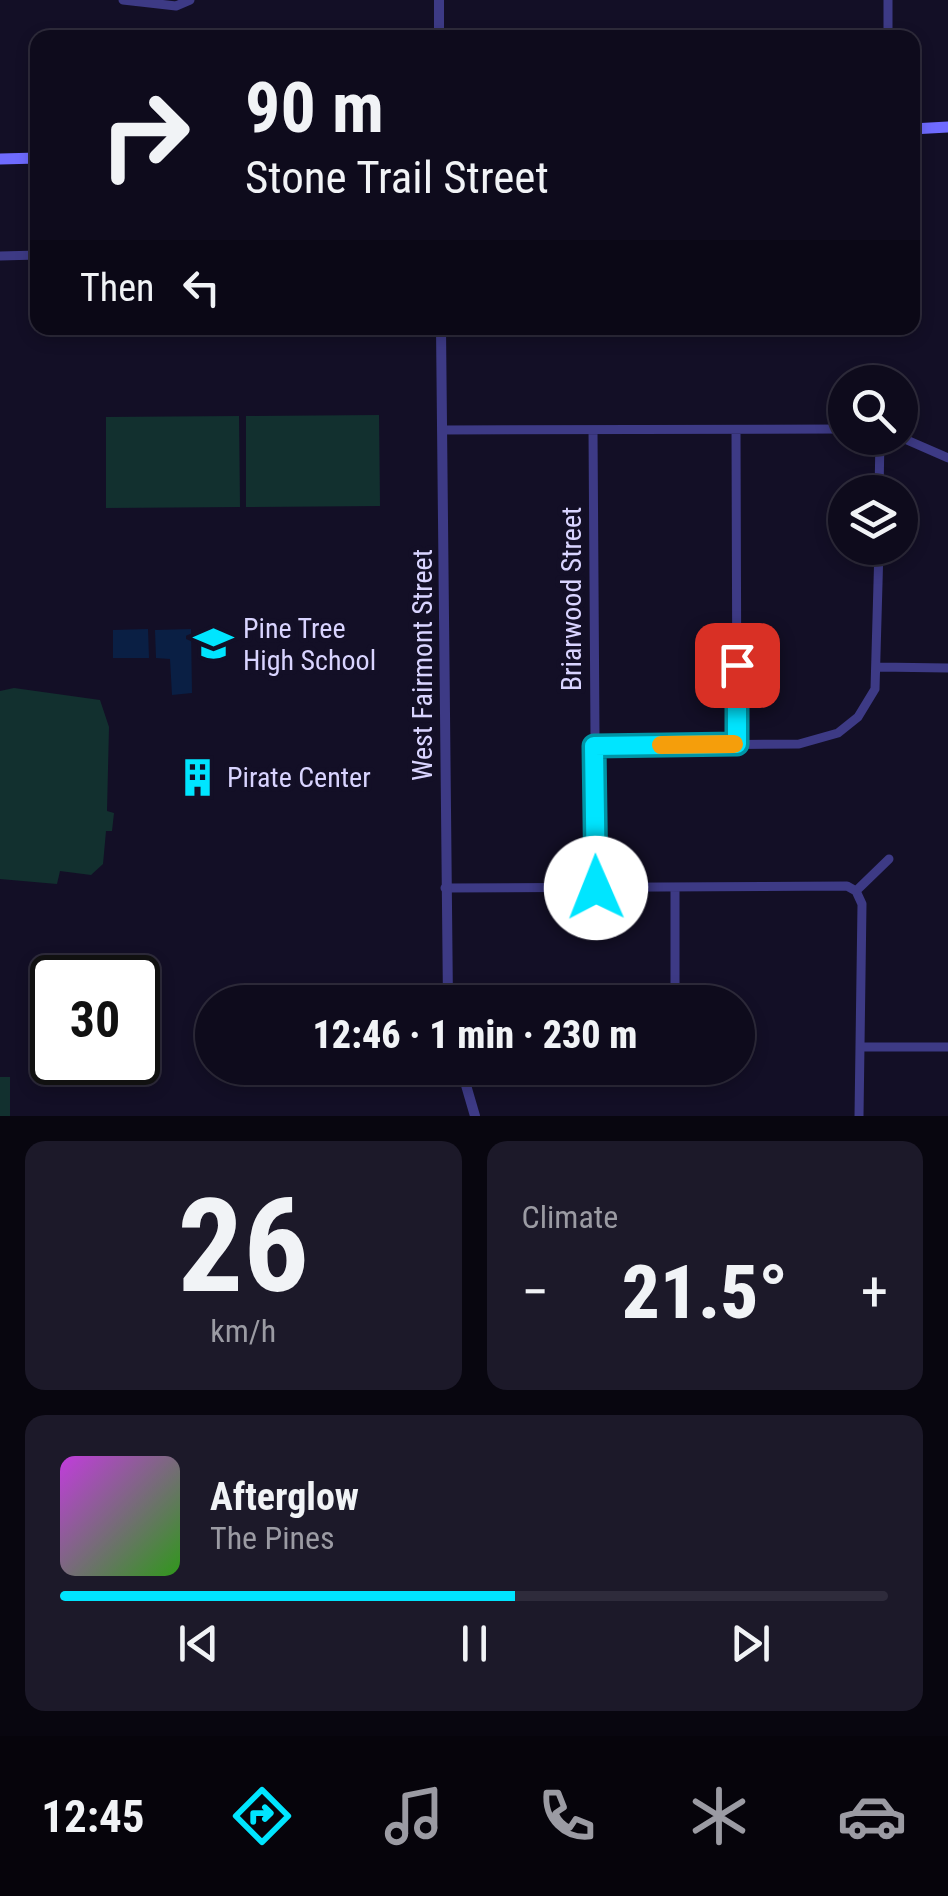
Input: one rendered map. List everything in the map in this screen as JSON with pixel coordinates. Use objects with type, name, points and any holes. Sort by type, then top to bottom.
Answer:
[{"type":"main road","points":[[920,128],[948,127]]},
{"type":"main road","points":[[0,159],[30,158]]},
{"type":"street","points":[[123,0],[176,6],[190,0]]},
{"type":"street","points":[[439,0],[440,30]]},
{"type":"street","points":[[888,0],[888,30]]},
{"type":"street","points":[[0,256],[30,255]]},
{"type":"street","name":"West Fairmont Street","points":[[442,335],[448,985]]},
{"type":"street","points":[[442,430],[828,429]]},
{"type":"street","name":"Briarwood Street","points":[[594,430],[596,888]]},
{"type":"street","points":[[736,430],[737,744]]},
{"type":"street","points":[[918,445],[948,458]]},
{"type":"street","points":[[594,746],[799,744],[838,733],[872,698],[878,668],[879,565]]},
{"type":"street","points":[[878,668],[948,668]]},
{"type":"street","points":[[856,891],[889,859]]},
{"type":"street","points":[[446,888],[847,886],[856,891],[862,904],[860,1116]]},
{"type":"street","points":[[675,887],[675,985]]},
{"type":"street","points":[[860,1048],[948,1047]]},
{"type":"street","points":[[466,1085],[476,1116]]},
{"type":"green space","points":[[379,415],[380,506],[246,507],[246,416]]},
{"type":"green space","points":[[239,416],[240,507],[106,508],[106,417]]},
{"type":"green space","points":[[14,688],[100,700],[109,727],[107,811],[114,813],[112,831],[106,831],[103,864],[91,875],[60,871],[57,884],[0,879],[0,691]]},
{"type":"green space","points":[[0,1077],[10,1077],[10,1116],[0,1116]]},
{"type":"water","points":[[148,629],[149,658],[113,658],[113,630]]},
{"type":"water","points":[[191,629],[192,693],[172,695],[170,659],[156,658],[155,630]]},
{"type":"slow traffic","points":[[661,745],[734,744]]},
{"type":"place","name":"Pine Tree High School","points":[[213,644]]},
{"type":"place","name":"Pirate Center","points":[[197,777]]},
{"type":"route","points":[[596,888],[594,746],[737,744],[737,665]]}]
